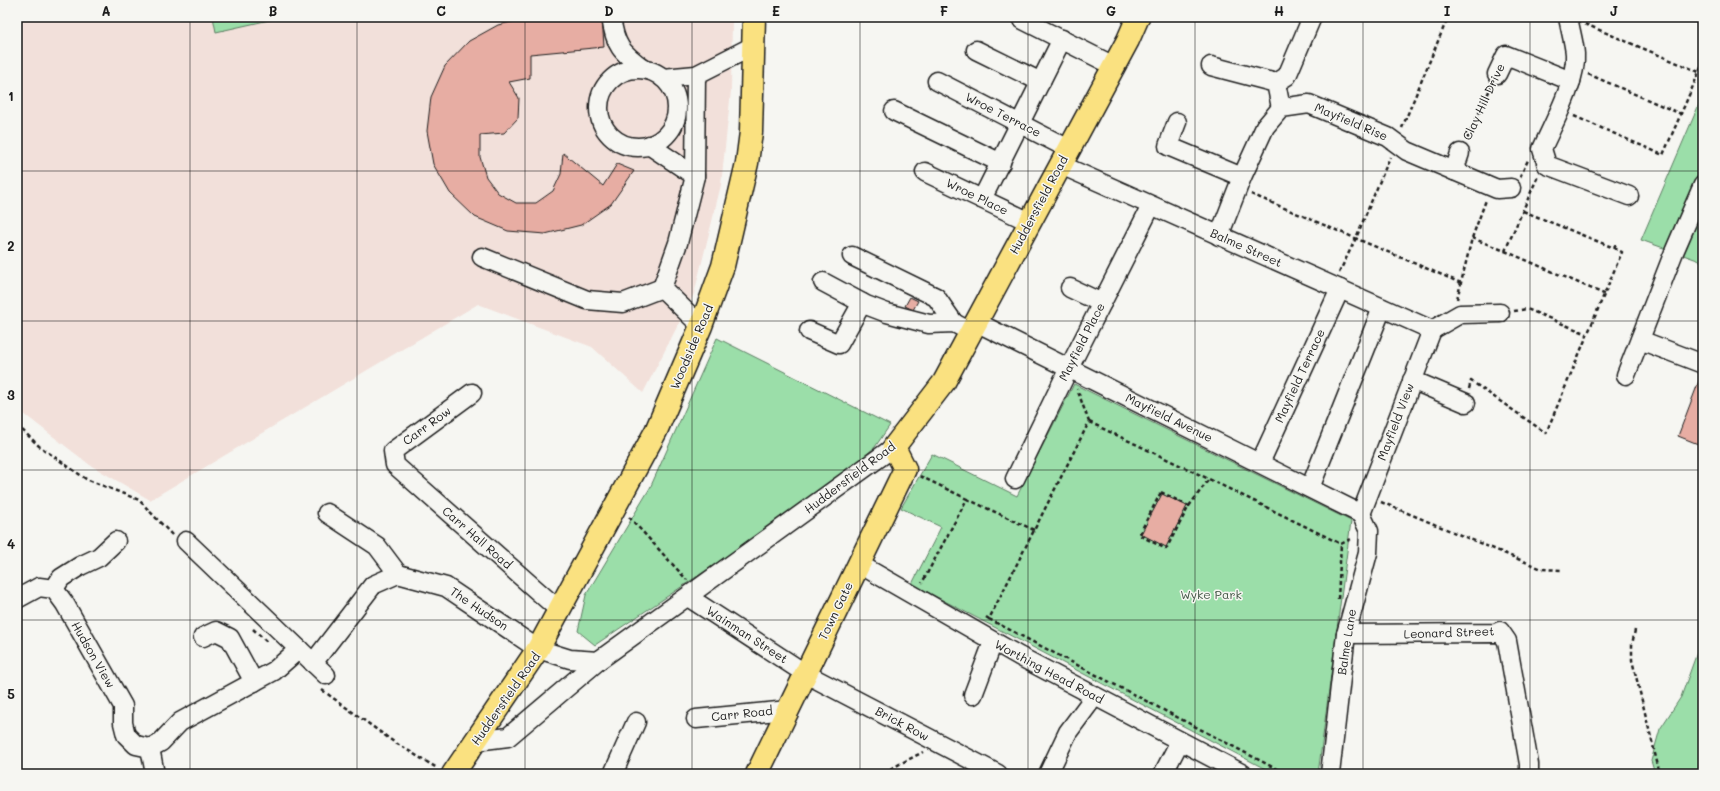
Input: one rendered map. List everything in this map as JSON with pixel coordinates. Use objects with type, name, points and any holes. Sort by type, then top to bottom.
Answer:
[{"type":"main road","name":"Woodside Road","points":[[538,649],[656,430],[701,326],[723,266],[747,163],[751,132],[754,17]]},
{"type":"main road","name":"Huddersfield Road","points":[[894,447],[944,382],[967,326],[1030,222],[1114,66],[1138,17]]},
{"type":"main road","points":[[894,447],[905,469]]},
{"type":"main road","name":"Town Gate","points":[[757,774],[905,469]]},
{"type":"main road","name":"Huddersfield Road","points":[[454,774],[538,649]]},
{"type":"street","points":[[611,17],[613,35],[625,55],[644,69],[656,73],[663,78],[673,91],[676,102],[676,115],[672,127],[664,136],[649,145],[641,147],[628,146],[616,140],[606,131],[600,119],[598,106],[601,93],[608,82],[619,74],[631,69],[644,69]]},
{"type":"street","points":[[1211,66],[1276,83],[1287,76],[1312,17]]},
{"type":"street","points":[[1023,20],[1114,66]]},
{"type":"street","points":[[1576,20],[1573,75],[1559,109],[1544,154],[1547,165],[1628,196]]},
{"type":"street","points":[[982,199],[1062,39]]},
{"type":"street","points":[[663,78],[696,75],[753,46]]},
{"type":"street","points":[[976,50],[1041,82]]},
{"type":"street","name":"Clay Hill Drive","points":[[1497,74],[1506,55],[1573,75]]},
{"type":"street","points":[[482,257],[588,300],[623,303],[662,288],[678,243],[695,176],[696,75]]},
{"type":"street","name":"Wroe Terrace","points":[[937,81],[1020,124],[1065,157]]},
{"type":"street","points":[[1219,236],[1240,183],[1265,127],[1281,108],[1276,83]]},
{"type":"street","name":"Mayfield Rise","points":[[1281,108],[1309,104],[1388,136],[1407,151],[1454,171]]},
{"type":"street","points":[[894,111],[1001,163]]},
{"type":"street","points":[[1177,122],[1168,146],[1240,183]]},
{"type":"street","points":[[649,145],[695,176]]},
{"type":"street","name":"Clay Hill Drive","points":[[1454,171],[1460,153]]},
{"type":"street","name":"Balme Street","points":[[1065,157],[1151,206],[1432,330]]},
{"type":"street","points":[[1454,171],[1497,189],[1511,188]]},
{"type":"street","name":"Wroe Place","points":[[925,172],[1030,222]]},
{"type":"street","points":[[1626,375],[1674,252],[1703,185]]},
{"type":"street","name":"Mayfield Place","points":[[1015,479],[1151,206]]},
{"type":"street","points":[[852,256],[936,297],[967,326]]},
{"type":"street","points":[[823,282],[862,303],[906,319],[929,324],[967,326]]},
{"type":"street","points":[[662,288],[701,326]]},
{"type":"street","points":[[1070,288],[1102,303]]},
{"type":"street","name":"Mayfield Terrace","points":[[1260,463],[1340,289]]},
{"type":"street","points":[[809,331],[839,344],[862,303]]},
{"type":"street","points":[[1310,488],[1382,308]]},
{"type":"street","points":[[1432,330],[1460,314],[1500,313]]},
{"type":"street","name":"Mayfield Avenue","points":[[967,326],[1069,368],[1361,514]]},
{"type":"street","name":"Mayfield View","points":[[1361,514],[1432,330]]},
{"type":"street","points":[[1640,340],[1703,364]]},
{"type":"street","points":[[1412,380],[1466,403]]},
{"type":"street","name":"Carr Row","points":[[394,465],[393,451],[472,393]]},
{"type":"street","name":"Huddersfield Road","points":[[538,649],[570,659],[598,661],[894,447]]},
{"type":"street","name":"Carr Hall Road","points":[[394,465],[559,610]]},
{"type":"street","points":[[313,663],[374,585],[398,574],[377,546],[327,513]]},
{"type":"street","name":"Balme Lane","points":[[1330,774],[1346,634],[1368,553],[1369,530],[1361,514]]},
{"type":"street","points":[[17,599],[40,587],[54,589],[61,578],[80,566],[99,557],[116,541]]},
{"type":"street","points":[[186,541],[326,675]]},
{"type":"street","name":"Worthing Head Road","points":[[859,564],[994,642],[1094,697],[1243,774]]},
{"type":"street","name":"The Hudson","points":[[398,574],[446,587],[538,649]]},
{"type":"street","name":"Hudson View","points":[[54,589],[123,706],[123,722],[126,735],[136,745],[150,748]]},
{"type":"street","name":"Wainman Street","points":[[692,594],[806,674]]},
{"type":"street","points":[[203,637],[216,631],[230,638],[254,682]]},
{"type":"street","name":"Leonard Street","points":[[1346,634],[1496,633],[1500,631],[1507,641],[1529,764],[1528,774]]},
{"type":"street","points":[[973,695],[994,642]]},
{"type":"street","points":[[156,774],[150,748],[162,742],[180,722],[274,671],[299,649]]},
{"type":"street","points":[[476,741],[508,737],[598,661]]},
{"type":"street","name":"Brick Row","points":[[806,674],[998,774]]},
{"type":"street","points":[[1048,774],[1068,732],[1094,697]]},
{"type":"street","name":"Carr Road","points":[[696,719],[788,710]]},
{"type":"street","points":[[613,774],[636,722]]},
{"type":"street","points":[[1163,774],[1180,741]]},
{"type":"street","points":[[964,756],[971,774]]},
{"type":"path","points":[[1684,17],[1703,26]]},
{"type":"path","points":[[1576,20],[1699,72]]},
{"type":"path","points":[[1559,109],[1663,155],[1703,63]]},
{"type":"path","name":"Clay Hill Drive","points":[[1460,153],[1497,74]]},
{"type":"path","points":[[1573,75],[1681,114]]},
{"type":"path","points":[[1511,188],[1522,174],[1529,157],[1544,154]]},
{"type":"path","points":[[1505,251],[1523,211],[1544,154]]},
{"type":"path","points":[[1240,183],[1461,283]]},
{"type":"path","points":[[1460,314],[1455,305],[1472,238],[1491,187]]},
{"type":"path","points":[[1466,403],[1471,381],[1546,433],[1622,252],[1523,211]]},
{"type":"path","points":[[1472,238],[1604,294]]},
{"type":"path","points":[[1500,313],[1527,309],[1587,334]]},
{"type":"path","points":[[1069,368],[1089,422],[1341,544],[1369,530]]},
{"type":"path","points":[[989,619],[1089,422]]},
{"type":"path","points":[[905,469],[1034,530]]},
{"type":"path","points":[[1189,506],[1161,492],[1139,535],[1166,549],[1189,506],[1209,479]]},
{"type":"path","points":[[1368,497],[1542,569],[1561,570]]},
{"type":"path","points":[[922,583],[967,499]]},
{"type":"path","points":[[617,503],[692,594]]},
{"type":"path","points":[[901,588],[922,583],[929,586]]},
{"type":"path","points":[[982,615],[1286,774]]},
{"type":"path","points":[[1635,630],[1632,645],[1632,660],[1660,774]]},
{"type":"path","points":[[886,774],[890,770],[911,758],[942,744]]},
{"type":"shaded area","points":[[17,17],[732,17],[731,91],[721,185],[694,294],[643,393],[592,347],[478,304],[150,500],[90,465],[24,414],[17,403]]},
{"type":"green space","points":[[213,17],[283,17],[216,32]]},
{"type":"green space","points":[[1703,95],[1703,262],[1641,240]]},
{"type":"green space","points":[[717,338],[890,425],[875,447],[849,469],[778,522],[595,645],[578,631],[586,595],[650,488]]},
{"type":"green space","name":"Wyke Park","points":[[1074,384],[1351,521],[1318,774],[1275,774],[912,584],[941,527],[901,508],[932,454],[1017,496]]},
{"type":"green space","points":[[1703,636],[1703,774],[1655,774],[1651,761],[1660,729],[1681,697]]},
{"type":"building","points":[[602,17],[604,47],[530,54],[530,78],[509,82],[519,98],[518,118],[504,133],[480,135],[480,157],[486,177],[498,193],[516,203],[536,203],[553,191],[561,174],[563,153],[603,186],[617,164],[634,171],[611,204],[581,225],[545,234],[508,231],[475,217],[450,193],[433,164],[427,131],[431,97],[445,66],[469,41],[498,25],[529,18]]},
{"type":"building","points":[[910,297],[918,301],[913,310],[905,306]]},
{"type":"building","points":[[1702,373],[1703,374],[1703,446],[1678,436]]},
{"type":"building","points":[[1162,494],[1187,506],[1166,547],[1141,534]]}]
